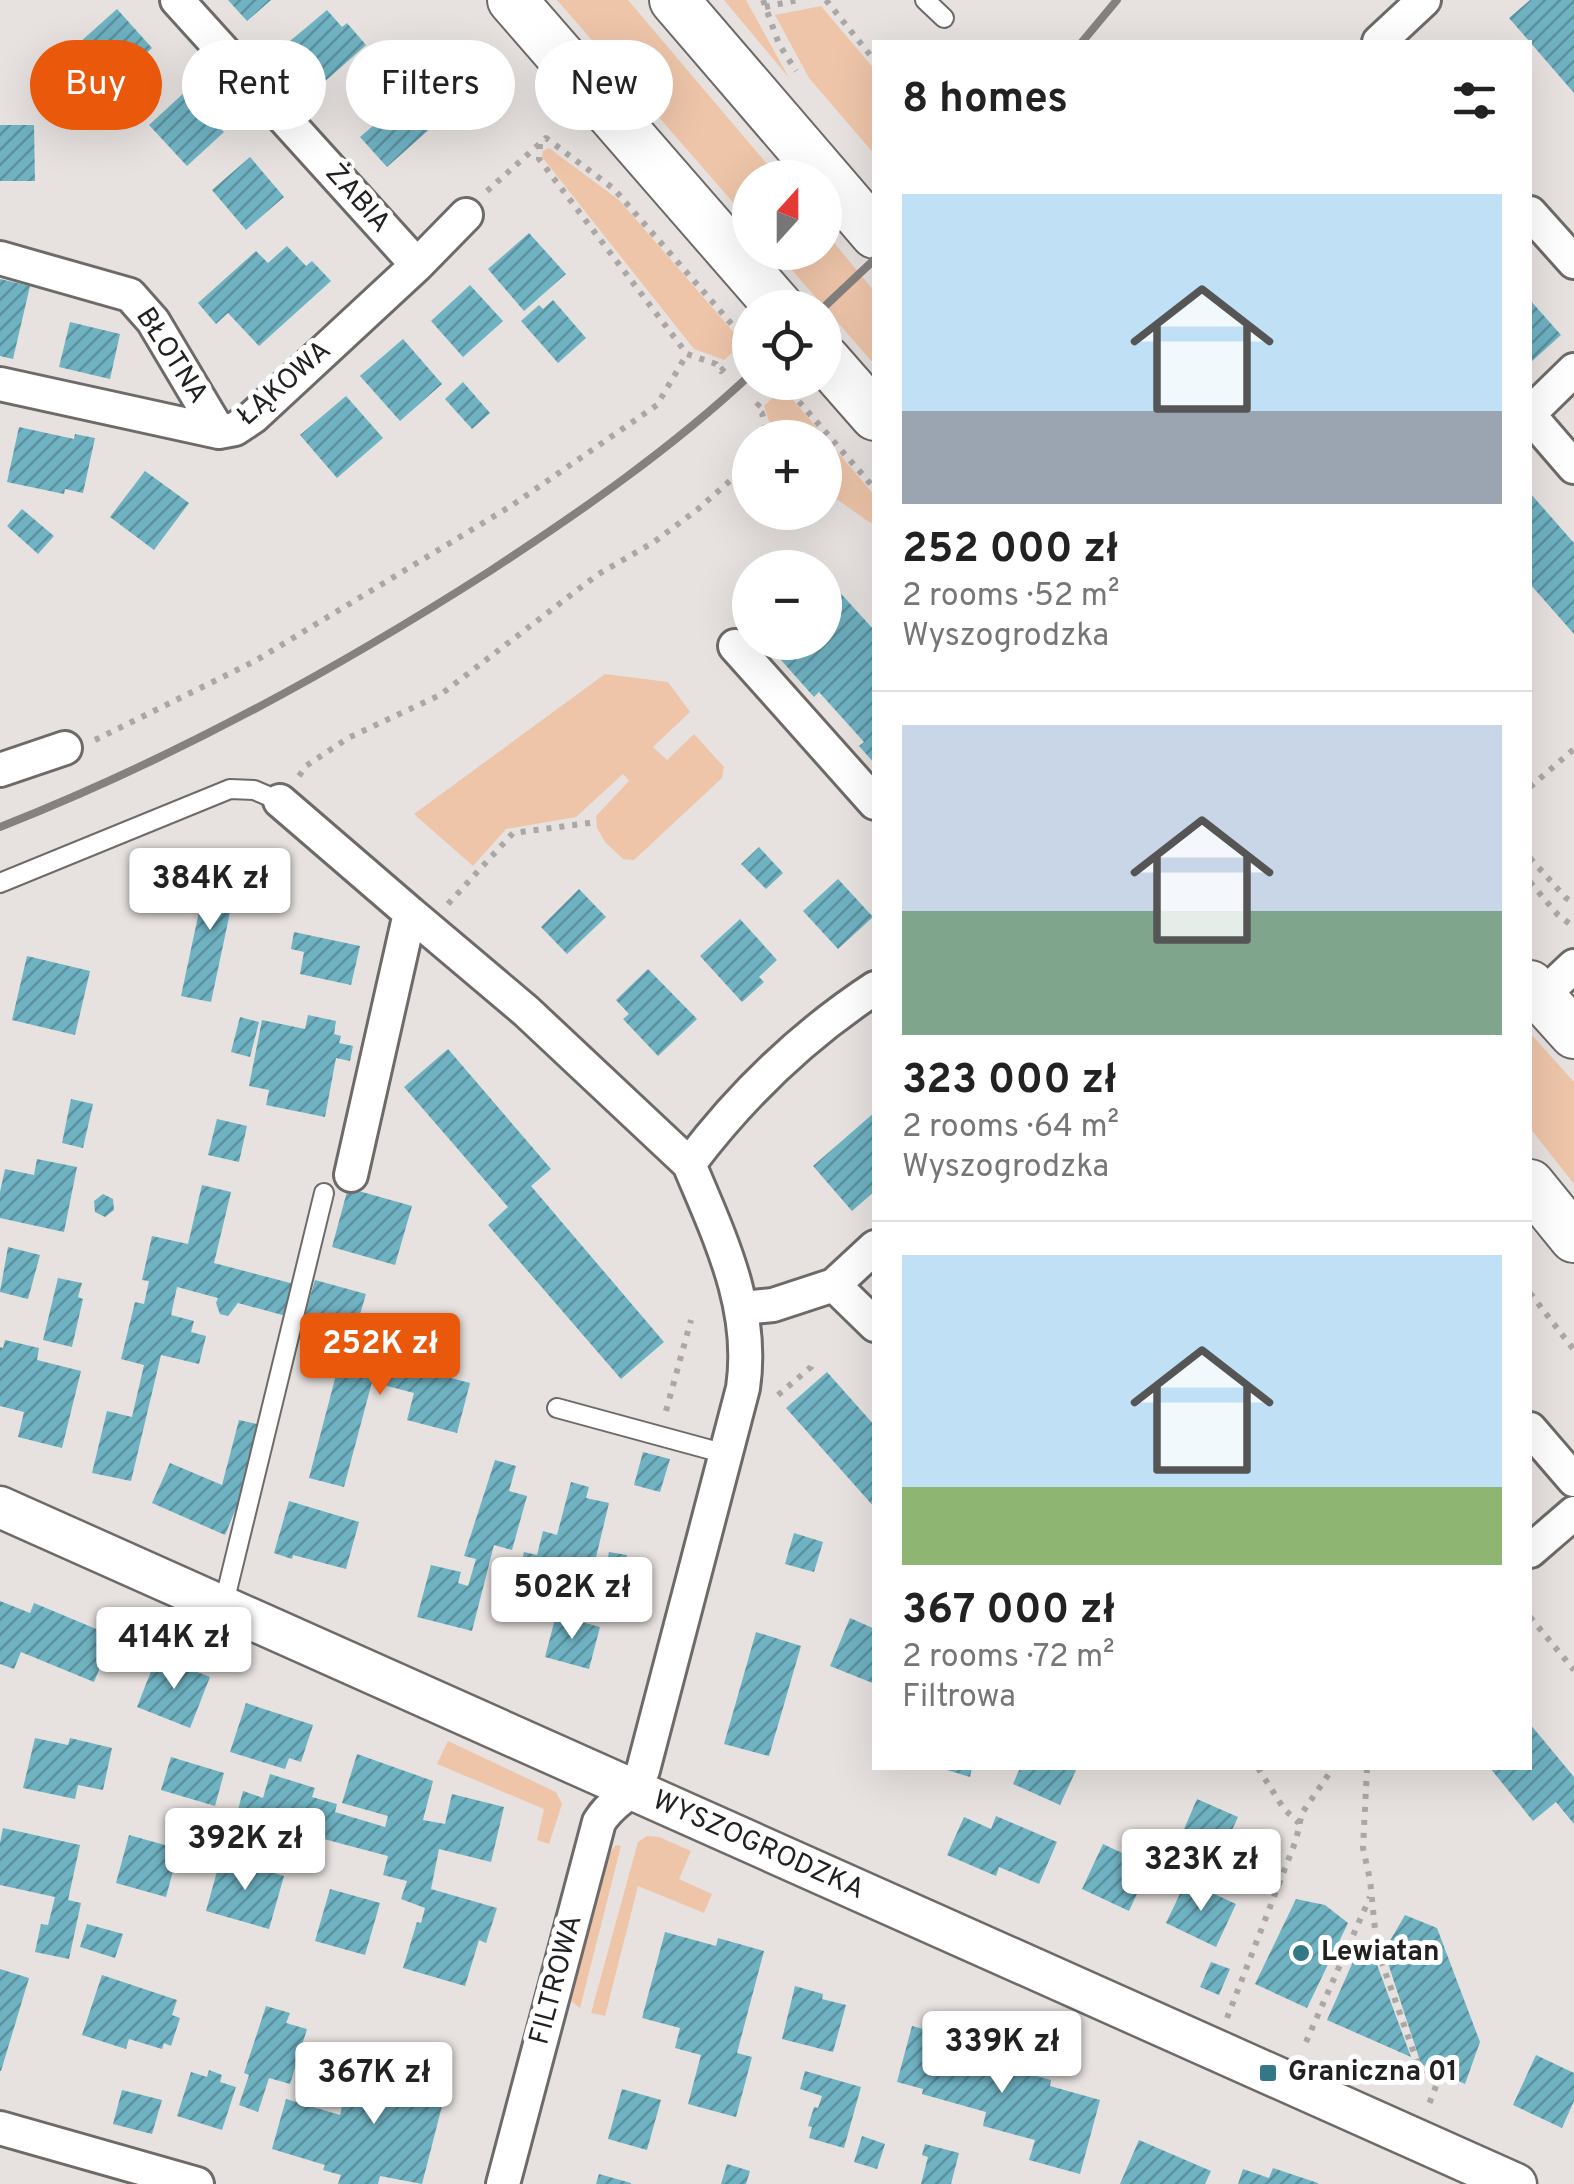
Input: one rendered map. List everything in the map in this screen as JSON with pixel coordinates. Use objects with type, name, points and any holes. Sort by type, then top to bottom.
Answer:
[{"type":"main road","points":[[512,0],[764,290]]},
{"type":"main road","points":[[674,0],[872,231]]},
{"type":"main road","points":[[842,378],[872,413]]},
{"type":"main road","points":[[1548,983],[1574,1034]]},
{"type":"main road","points":[[1532,1186],[1574,1238]]},
{"type":"street","name":"ŻABIA","points":[[177,0],[417,265]]},
{"type":"street","points":[[1381,40],[1424,0]]},
{"type":"street","name":"ŁĄKOWA","points":[[0,384],[219,432],[235,429],[417,265],[466,214]]},
{"type":"street","points":[[1532,215],[1574,262]]},
{"type":"street","name":"BŁOTNA","points":[[0,258],[130,295],[153,321],[219,432]]},
{"type":"street","points":[[1532,413],[1574,370]]},
{"type":"street","points":[[1532,417],[1574,467]]},
{"type":"street","points":[[747,660],[872,800]]},
{"type":"street","points":[[0,770],[65,748]]},
{"type":"street","points":[[280,801],[526,1011],[688,1164],[724,1251],[742,1308],[746,1368],[634,1791]]},
{"type":"street","points":[[338,1184],[418,920]]},
{"type":"street","points":[[688,1164],[721,1121],[775,1066],[872,990]]},
{"type":"street","points":[[742,1308],[774,1305],[834,1285],[872,1250]]},
{"type":"street","points":[[834,1285],[872,1321]]},
{"type":"street","points":[[1532,1431],[1574,1480]]},
{"type":"street","name":"WYSZOGRODZKA","points":[[0,1506],[1516,2184]]},
{"type":"street","points":[[1532,1549],[1574,1514]]},
{"type":"street","name":"FILTROWA","points":[[503,2184],[599,1822],[610,1804],[634,1791]]},
{"type":"street","points":[[0,2128],[197,2184]]},
{"type":"lane","points":[[924,0],[944,18]]},
{"type":"lane","points":[[0,884],[230,788],[254,790],[280,801]]},
{"type":"lane","points":[[223,1606],[338,1184]]},
{"type":"lane","points":[[558,1408],[726,1454]]},
{"type":"path","points":[[798,0],[763,2],[779,44],[800,76]]},
{"type":"path","points":[[826,0],[872,58]]},
{"type":"path","points":[[466,214],[546,138],[614,188],[732,324]]},
{"type":"path","points":[[540,144],[539,160],[687,354],[716,364],[721,371],[726,366]]},
{"type":"path","points":[[65,748],[95,740],[255,661],[511,506],[658,406],[687,354]]},
{"type":"path","points":[[798,400],[872,487]]},
{"type":"path","points":[[760,403],[756,408],[764,420]]},
{"type":"path","points":[[280,801],[306,766],[348,738],[440,695],[596,575],[654,542],[698,510],[732,479]]},
{"type":"path","points":[[1532,784],[1574,749]]},
{"type":"path","points":[[418,920],[513,833],[596,822]]},
{"type":"path","points":[[1532,860],[1574,902]]},
{"type":"path","points":[[1532,884],[1574,927]]},
{"type":"path","points":[[1532,1296],[1574,1350]]},
{"type":"path","points":[[660,1436],[692,1320]]},
{"type":"path","points":[[1532,1619],[1574,1670]]},
{"type":"path","points":[[1259,1770],[1284,1809],[1300,1824]]},
{"type":"path","points":[[1227,2019],[1302,1814],[1332,1770]]},
{"type":"path","points":[[1367,1770],[1363,1848],[1376,1950],[1421,2073],[1438,2081],[1428,2107]]},
{"type":"path","points":[[1306,2042],[1371,1894]]},
{"type":"shaded area","points":[[557,0],[628,0],[662,40],[592,40]]},
{"type":"shaded area","points":[[724,0],[746,0],[789,78]]},
{"type":"shaded area","points":[[821,6],[872,66],[872,152],[809,78],[775,15]]},
{"type":"shaded area","points":[[673,53],[764,160],[732,160],[732,201],[670,130]]},
{"type":"shaded area","points":[[549,148],[619,200],[732,330],[732,353],[724,360],[694,349],[542,157]]},
{"type":"shaded area","points":[[842,252],[872,288],[872,362],[842,327],[842,290],[809,290],[792,270],[842,270]]},
{"type":"shaded area","points":[[770,400],[793,400],[810,420],[769,420],[764,406]]},
{"type":"shaded area","points":[[842,457],[872,492],[872,524],[842,503]]},
{"type":"shaded area","points":[[605,674],[668,682],[690,712],[653,747],[667,760],[694,734],[724,767],[722,778],[634,860],[623,859],[597,828],[596,816],[629,781],[623,774],[576,817],[506,829],[473,866],[414,814]]},
{"type":"shaded area","points":[[1532,1035],[1574,1082],[1574,1184],[1532,1131]]},
{"type":"shaded area","points":[[448,1741],[556,1792],[562,1804],[549,1844],[537,1840],[544,1809],[437,1764]]},
{"type":"shaded area","points":[[647,1836],[691,1851],[679,1879],[712,1894],[704,1913],[638,1886],[605,2016],[591,2013],[638,1842]]},
{"type":"shaded area","points":[[616,1845],[621,1846],[580,2008],[571,2001],[609,1854]]},
{"type":"building","points":[[228,0],[271,0],[247,21]]},
{"type":"building","points":[[1530,0],[1574,0],[1574,93],[1532,40],[1509,18]]},
{"type":"building","points":[[117,9],[145,40],[82,40]]},
{"type":"building","points":[[327,10],[342,27],[347,23],[362,40],[346,40],[346,63],[326,80],[326,40],[291,40]]},
{"type":"building","points":[[182,95],[182,130],[224,132],[187,166],[154,130],[162,130],[162,113]]},
{"type":"building","points":[[0,125],[30,125],[30,130],[34,130],[35,181],[0,181]]},
{"type":"building","points":[[368,130],[429,130],[387,167],[360,137]]},
{"type":"building","points":[[250,157],[284,197],[246,230],[212,190]]},
{"type":"building","points":[[529,233],[566,274],[524,311],[488,269]]},
{"type":"building","points":[[287,246],[306,266],[312,261],[331,281],[259,346],[228,313],[216,324],[198,303],[256,251],[268,263]]},
{"type":"building","points":[[0,279],[30,286],[13,359],[0,356]]},
{"type":"building","points":[[470,285],[503,321],[463,357],[431,321]]},
{"type":"building","points":[[553,300],[586,338],[558,363],[521,321],[539,305],[543,309]]},
{"type":"building","points":[[1532,302],[1561,335],[1532,361]]},
{"type":"building","points":[[70,322],[120,334],[110,379],[59,367]]},
{"type":"building","points":[[403,339],[442,384],[400,421],[360,376]]},
{"type":"building","points":[[463,382],[490,413],[472,429],[445,399]]},
{"type":"building","points":[[346,396],[383,438],[337,478],[300,435]]},
{"type":"building","points":[[19,427],[74,439],[75,434],[95,438],[83,493],[65,489],[64,494],[7,482]]},
{"type":"building","points":[[145,471],[189,503],[154,550],[110,517]]},
{"type":"building","points":[[1532,495],[1574,543],[1574,634],[1532,586]]},
{"type":"building","points":[[22,509],[54,536],[38,554],[7,526]]},
{"type":"building","points":[[842,595],[872,628],[872,761],[859,746],[864,742],[819,692],[814,697],[781,660],[842,660]]},
{"type":"building","points":[[759,847],[783,873],[766,889],[741,864]]},
{"type":"building","points":[[209,865],[239,870],[211,1002],[181,996]]},
{"type":"building","points":[[838,879],[872,918],[838,949],[803,911]]},
{"type":"building","points":[[579,889],[606,917],[567,954],[541,927]]},
{"type":"building","points":[[740,919],[777,960],[759,977],[764,982],[742,1002],[700,956]]},
{"type":"building","points":[[294,932],[360,946],[351,985],[300,974],[304,952],[291,949]]},
{"type":"building","points":[[27,956],[90,971],[75,1035],[12,1020]]},
{"type":"building","points":[[648,969],[697,1019],[658,1056],[623,1019],[629,1014],[616,1000]]},
{"type":"building","points":[[308,1015],[336,1021],[334,1034],[341,1036],[339,1043],[353,1046],[350,1061],[336,1058],[325,1117],[266,1105],[269,1090],[249,1086],[262,1020],[305,1029]]},
{"type":"building","points":[[240,1017],[259,1022],[250,1057],[231,1052]]},
{"type":"building","points":[[448,1049],[551,1169],[531,1186],[664,1342],[621,1379],[488,1225],[508,1207],[404,1087]]},
{"type":"building","points":[[71,1099],[93,1104],[83,1148],[62,1143]]},
{"type":"building","points":[[872,1115],[872,1194],[852,1211],[813,1166]]},
{"type":"building","points":[[217,1119],[247,1126],[239,1162],[208,1155]]},
{"type":"building","points":[[37,1159],[77,1167],[64,1232],[0,1218],[5,1169],[34,1175]]},
{"type":"building","points":[[202,1185],[231,1192],[214,1263],[294,1284],[286,1316],[238,1303],[228,1316],[220,1314],[218,1298],[177,1287],[171,1315],[194,1321],[191,1332],[206,1336],[199,1364],[161,1355],[131,1481],[92,1473],[107,1411],[132,1417],[144,1365],[121,1359],[135,1302],[144,1304],[149,1281],[142,1280],[152,1236],[188,1244]]},
{"type":"building","points":[[348,1188],[412,1206],[395,1265],[332,1247]]},
{"type":"building","points":[[103,1194],[113,1199],[114,1210],[105,1217],[95,1212],[94,1201]]},
{"type":"building","points":[[8,1247],[40,1255],[28,1299],[0,1292]]},
{"type":"building","points":[[58,1278],[82,1283],[78,1297],[83,1299],[72,1347],[43,1340]]},
{"type":"building","points":[[315,1280],[366,1294],[356,1328],[305,1314]]},
{"type":"building","points":[[316,1321],[342,1327],[330,1371],[304,1364]]},
{"type":"building","points":[[348,1329],[425,1349],[420,1370],[470,1383],[457,1433],[407,1420],[414,1393],[372,1382],[344,1487],[309,1478]]},
{"type":"building","points":[[5,1340],[39,1348],[37,1360],[81,1371],[62,1448],[18,1437],[24,1412],[0,1406],[0,1347],[3,1348]]},
{"type":"building","points":[[827,1372],[872,1423],[872,1505],[786,1408]]},
{"type":"building","points":[[239,1420],[261,1425],[242,1494],[225,1535],[152,1503],[170,1463],[222,1485]]},
{"type":"building","points":[[643,1452],[670,1459],[660,1492],[634,1485]]},
{"type":"building","points":[[495,1460],[516,1466],[509,1491],[527,1496],[512,1550],[494,1545],[472,1631],[417,1617],[431,1565],[461,1572],[458,1583],[468,1586],[476,1559],[464,1556]]},
{"type":"building","points":[[571,1482],[589,1487],[586,1498],[609,1503],[592,1574],[567,1568],[561,1594],[517,1583],[524,1552],[537,1555],[543,1531],[557,1535]]},
{"type":"building","points":[[289,1501],[359,1522],[346,1569],[274,1553]]},
{"type":"building","points":[[794,1533],[823,1542],[814,1572],[785,1564]]},
{"type":"building","points":[[609,1552],[627,1555],[623,1575],[605,1572]]},
{"type":"building","points":[[0,1601],[30,1613],[34,1603],[113,1636],[94,1682],[21,1652],[14,1669],[0,1664]]},
{"type":"building","points":[[556,1615],[600,1627],[589,1669],[545,1657]]},
{"type":"building","points":[[850,1618],[872,1628],[872,1683],[830,1666]]},
{"type":"building","points":[[756,1632],[801,1646],[769,1756],[724,1744]]},
{"type":"building","points":[[157,1656],[210,1677],[190,1728],[137,1707]]},
{"type":"building","points":[[246,1703],[313,1725],[301,1762],[289,1758],[285,1769],[230,1752]]},
{"type":"building","points":[[1532,1726],[1574,1777],[1574,1824],[1556,1802],[1533,1821],[1492,1770],[1532,1770]]},
{"type":"building","points":[[35,1738],[68,1745],[70,1738],[112,1748],[103,1790],[78,1785],[75,1799],[23,1788]]},
{"type":"building","points":[[357,1754],[433,1781],[423,1820],[445,1824],[452,1794],[504,1807],[491,1862],[439,1849],[431,1889],[497,1908],[486,1943],[479,1940],[465,1986],[403,1968],[425,1908],[401,1899],[407,1881],[383,1875],[388,1856],[301,1833],[302,1830],[238,1810],[243,1791],[263,1798],[270,1774],[315,1788],[312,1797],[337,1804],[335,1812],[385,1827],[388,1816],[342,1803]]},
{"type":"building","points":[[171,1757],[224,1773],[215,1806],[161,1790]]},
{"type":"building","points":[[947,1770],[972,1770],[970,1777]]},
{"type":"building","points":[[1019,1770],[1076,1770],[1060,1805],[1013,1784]]},
{"type":"building","points":[[1197,1799],[1238,1817],[1221,1854],[1181,1836]]},
{"type":"building","points":[[996,1816],[1057,1842],[1039,1884],[999,1867],[996,1876],[947,1855],[964,1817],[991,1829]]},
{"type":"building","points":[[3,1828],[80,1845],[68,1900],[81,1903],[69,1959],[35,1952],[41,1924],[48,1925],[55,1897],[0,1885]]},
{"type":"building","points":[[129,1835],[179,1849],[166,1897],[116,1883]]},
{"type":"building","points":[[1103,1844],[1150,1866],[1129,1911],[1082,1889]]},
{"type":"building","points":[[221,1857],[284,1876],[269,1929],[206,1911]]},
{"type":"building","points":[[1186,1881],[1236,1904],[1216,1947],[1166,1923]]},
{"type":"building","points":[[330,1889],[380,1903],[365,1955],[315,1941]]},
{"type":"building","name":"Lewiatan","points":[[1296,1899],[1325,1905],[1348,1923],[1307,2008],[1255,1984]]},
{"type":"building","points":[[1405,1915],[1437,1928],[1480,2042],[1465,2084],[1421,2064],[1384,1951]]},
{"type":"building","points":[[87,1924],[123,1934],[115,1958],[80,1947]]},
{"type":"building","points":[[665,1932],[716,1946],[718,1938],[764,1951],[737,2053],[752,2057],[736,2117],[688,2104],[701,2055],[675,2048],[680,2028],[642,2018]]},
{"type":"building","points":[[1360,1946],[1372,1951],[1411,2057],[1327,2020]]},
{"type":"building","points":[[1211,1962],[1230,1969],[1219,1995],[1200,1987]]},
{"type":"building","points":[[0,1969],[29,1978],[1,2071],[0,2071]]},
{"type":"building","points":[[102,1975],[177,2000],[172,2015],[180,2018],[171,2046],[164,2043],[162,2049],[129,2039],[126,2049],[82,2035]]},
{"type":"building","points":[[795,1986],[846,2005],[833,2052],[782,2039]]},
{"type":"building","points":[[266,2006],[290,2013],[286,2023],[307,2029],[290,2084],[269,2078],[258,2112],[239,2105],[249,2075],[244,2073]]},
{"type":"building","points":[[912,2026],[984,2046],[983,2049],[1002,2054],[999,2066],[1051,2080],[1050,2086],[1100,2100],[1080,2174],[1029,2160],[1035,2140],[983,2126],[986,2112],[922,2094],[923,2089],[897,2082]]},
{"type":"building","points":[[403,2044],[437,2053],[445,2060],[443,2068],[451,2071],[422,2184],[380,2176],[378,2184],[338,2184],[341,2175],[323,2170],[325,2165],[272,2149],[286,2099],[340,2115],[343,2102],[378,2112],[382,2097],[387,2098]]},
{"type":"building","points":[[1536,2055],[1574,2073],[1574,2101],[1562,2128],[1513,2105]]},
{"type":"building","points":[[209,2070],[222,2075],[220,2082],[236,2087],[222,2130],[177,2116],[191,2072],[207,2077]]},
{"type":"building","points":[[805,2071],[861,2087],[844,2148],[809,2138],[812,2127],[808,2126],[822,2096],[800,2089]]},
{"type":"building","points":[[622,2089],[661,2100],[647,2150],[608,2139]]},
{"type":"building","points":[[122,2090],[162,2100],[152,2134],[113,2124]]},
{"type":"building","points":[[862,2136],[885,2144],[877,2169],[854,2162]]},
{"type":"building","points":[[1139,2140],[1211,2171],[1205,2184],[1120,2184]]},
{"type":"building","points":[[925,2144],[959,2153],[951,2184],[921,2184],[928,2157],[922,2155]]},
{"type":"building","points":[[727,2164],[750,2171],[746,2184],[721,2184]]},
{"type":"building","points":[[1273,2168],[1318,2184],[1238,2184],[1243,2169],[1269,2178]]},
{"type":"building","points":[[599,2174],[631,2183],[631,2184],[596,2184]]},
{"type":"railway","points":[[1084,40],[1117,0]]},
{"type":"railway","points":[[842,290],[872,262]]},
{"type":"railway","points":[[0,827],[190,742],[312,678],[431,608],[624,479],[732,391]]},
{"type":"place","name":"Lewiatan","points":[[1301,1953]]},
{"type":"place","name":"Graniczna 01","points":[[1268,2073]]}]
